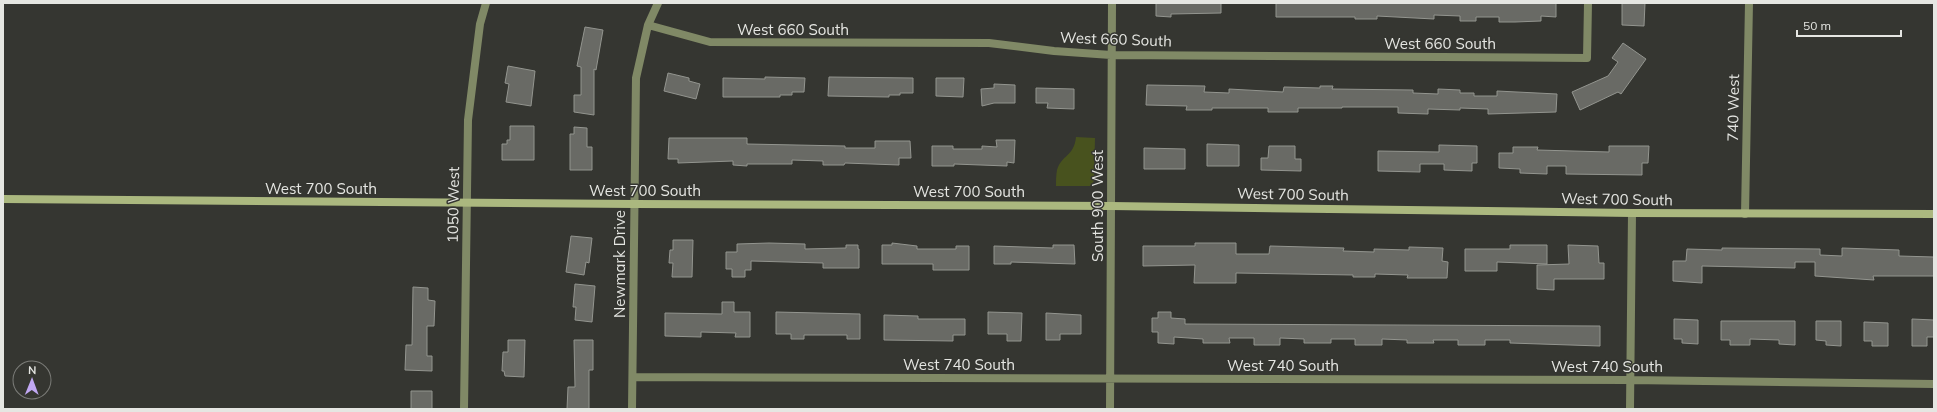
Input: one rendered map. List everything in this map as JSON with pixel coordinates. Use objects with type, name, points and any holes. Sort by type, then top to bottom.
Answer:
[{"type":"street","name":"1050 West","points":[[464,409],[468,120],[480,24],[486,3]]},
{"type":"street","name":"Newmark Drive","points":[[632,409],[636,78],[648,25],[658,3]]},
{"type":"street","name":"South 900 West","points":[[1110,409],[1112,3]]},
{"type":"street","name":"West 660 South","points":[[648,25],[710,42],[989,43],[1054,51],[1111,55],[1587,58],[1588,3]]},
{"type":"street","name":"740 West","points":[[1745,214],[1749,3]]},
{"type":"street","name":"West 700 South","points":[[3,199],[1111,206],[1632,214],[1934,214]]},
{"type":"street","points":[[1630,409],[1632,214]]},
{"type":"street","name":"West 740 South","points":[[633,377],[1630,380],[1934,384]]},
{"type":"green space","points":[[1076,137],[1095,138],[1094,181],[1090,186],[1056,186],[1056,176],[1059,165],[1073,148]]},
{"type":"building","points":[[1156,3],[1221,3],[1221,13],[1171,14],[1171,17],[1156,16]]},
{"type":"building","points":[[1276,3],[1556,3],[1556,17],[1541,16],[1541,21],[1499,22],[1499,17],[1476,17],[1476,21],[1460,21],[1460,16],[1434,15],[1434,19],[1377,16],[1377,19],[1355,19],[1355,17],[1276,17]]},
{"type":"building","points":[[1622,3],[1645,3],[1644,26],[1622,25]]},
{"type":"building","points":[[585,27],[603,30],[596,70],[594,69],[594,115],[574,112],[574,95],[581,95],[581,67],[577,66]]},
{"type":"building","points":[[1623,43],[1646,59],[1621,94],[1618,92],[1580,110],[1572,92],[1608,76],[1618,62],[1612,58]]},
{"type":"building","points":[[508,66],[535,71],[531,106],[506,102],[509,84],[505,83]]},
{"type":"building","points":[[668,73],[689,78],[689,81],[700,84],[696,99],[664,91]]},
{"type":"building","points":[[765,77],[805,78],[804,92],[792,92],[792,95],[780,95],[780,97],[723,97],[723,78],[765,79]]},
{"type":"building","points":[[829,77],[913,78],[913,93],[900,93],[900,95],[889,95],[889,97],[828,96]]},
{"type":"building","points":[[936,78],[964,78],[963,97],[936,96]]},
{"type":"building","points":[[994,84],[1015,85],[1015,103],[994,103],[982,106],[981,89],[994,88]]},
{"type":"building","points":[[1147,85],[1205,86],[1204,92],[1229,93],[1229,89],[1283,92],[1284,87],[1320,88],[1320,86],[1333,86],[1332,89],[1413,90],[1413,93],[1438,94],[1438,89],[1460,90],[1460,93],[1474,93],[1474,96],[1497,96],[1497,91],[1557,94],[1556,112],[1488,114],[1488,109],[1460,108],[1460,110],[1428,109],[1428,114],[1398,113],[1398,107],[1342,107],[1298,108],[1298,112],[1268,112],[1268,108],[1212,108],[1212,110],[1186,110],[1187,106],[1146,105]]},
{"type":"building","points":[[1036,88],[1074,89],[1074,109],[1047,108],[1048,103],[1036,103]]},
{"type":"building","points":[[510,126],[534,126],[534,160],[502,160],[502,144],[507,144],[507,140],[510,140]]},
{"type":"building","points":[[574,127],[587,128],[587,147],[592,147],[592,170],[570,170],[570,134],[574,134]]},
{"type":"building","points":[[669,138],[747,138],[747,144],[845,146],[845,148],[875,148],[875,141],[910,141],[911,158],[899,158],[899,165],[845,163],[844,165],[823,165],[823,161],[792,160],[792,164],[747,164],[747,166],[733,165],[733,161],[678,163],[678,159],[668,159]]},
{"type":"building","points":[[996,140],[1015,140],[1014,163],[1007,162],[1007,166],[954,164],[954,166],[932,166],[932,146],[953,146],[953,149],[982,149],[982,146],[997,147]]},
{"type":"building","points":[[1207,144],[1239,145],[1239,166],[1207,166]]},
{"type":"building","points":[[1439,145],[1477,146],[1477,163],[1472,163],[1472,171],[1444,170],[1444,164],[1420,164],[1420,172],[1378,171],[1378,151],[1439,152]]},
{"type":"building","points":[[1269,146],[1295,146],[1295,159],[1301,159],[1301,171],[1261,170],[1261,158],[1268,158]]},
{"type":"building","points":[[1609,146],[1649,146],[1648,163],[1642,163],[1642,175],[1566,174],[1566,166],[1547,166],[1547,174],[1520,173],[1520,169],[1499,168],[1499,153],[1513,153],[1513,147],[1538,147],[1537,150],[1609,152]]},
{"type":"building","points":[[1144,148],[1185,149],[1185,169],[1144,169]]},
{"type":"building","points":[[571,236],[592,238],[589,263],[586,262],[584,275],[566,272]]},
{"type":"building","points":[[673,240],[693,240],[692,277],[672,277],[673,263],[669,263],[670,250],[673,250]]},
{"type":"building","points":[[892,243],[917,246],[917,249],[956,249],[956,246],[969,246],[969,270],[933,270],[933,264],[882,264],[882,245],[892,245]]},
{"type":"building","points":[[1195,243],[1236,243],[1236,254],[1269,254],[1270,246],[1344,248],[1343,251],[1374,252],[1374,249],[1409,250],[1409,247],[1443,248],[1442,261],[1448,262],[1447,278],[1407,278],[1408,275],[1375,274],[1375,277],[1353,277],[1353,275],[1236,273],[1236,283],[1194,283],[1195,265],[1143,266],[1143,246],[1195,246]]},
{"type":"building","points":[[737,244],[805,244],[805,249],[846,248],[846,245],[858,245],[859,268],[823,268],[823,263],[751,261],[751,270],[745,270],[745,277],[732,277],[732,269],[726,269],[726,252],[737,252]]},
{"type":"building","points":[[1053,245],[1074,245],[1075,264],[1011,262],[1011,264],[994,264],[994,246],[1053,248]]},
{"type":"building","points":[[1510,245],[1547,245],[1547,264],[1497,262],[1497,271],[1465,271],[1465,249],[1510,249]]},
{"type":"building","points":[[1568,245],[1598,246],[1599,263],[1604,263],[1604,279],[1554,279],[1554,290],[1537,289],[1537,265],[1569,264]]},
{"type":"building","points":[[1722,248],[1820,249],[1820,255],[1842,256],[1842,248],[1899,250],[1899,256],[1934,257],[1934,276],[1873,276],[1874,280],[1815,276],[1815,262],[1795,262],[1795,268],[1702,266],[1702,283],[1673,281],[1673,261],[1686,261],[1687,249],[1722,250]]},
{"type":"building","points":[[575,284],[595,286],[592,322],[575,320],[576,307],[573,307]]},
{"type":"building","points":[[413,287],[428,288],[428,300],[435,301],[434,326],[427,326],[427,356],[432,356],[432,371],[405,370],[406,345],[412,345]]},
{"type":"building","points":[[722,302],[734,302],[734,312],[750,312],[750,337],[735,337],[736,333],[701,332],[701,337],[665,336],[665,313],[722,314]]},
{"type":"building","points":[[776,312],[860,314],[860,339],[847,339],[847,335],[804,335],[804,339],[791,339],[791,334],[776,334]]},
{"type":"building","points":[[988,312],[1022,313],[1021,341],[1007,341],[1007,334],[988,334]]},
{"type":"building","points":[[1158,312],[1171,312],[1171,318],[1185,319],[1185,324],[1600,326],[1600,346],[1510,343],[1510,340],[1485,340],[1485,345],[1458,345],[1458,340],[1433,340],[1434,343],[1407,343],[1407,340],[1382,339],[1382,345],[1355,345],[1355,339],[1331,339],[1331,343],[1304,343],[1304,339],[1280,338],[1280,345],[1254,345],[1254,338],[1229,338],[1230,343],[1203,343],[1203,339],[1174,337],[1174,344],[1158,343],[1158,332],[1152,332],[1152,318],[1158,318]]},
{"type":"building","points":[[1046,313],[1081,315],[1081,334],[1060,334],[1060,340],[1046,340]]},
{"type":"building","points":[[884,315],[918,316],[918,319],[965,319],[965,335],[953,335],[953,341],[884,340]]},
{"type":"building","points":[[1674,319],[1698,320],[1698,344],[1682,343],[1682,339],[1674,339]]},
{"type":"building","points":[[1912,319],[1934,320],[1934,337],[1927,337],[1927,346],[1912,346]]},
{"type":"building","points":[[1721,321],[1795,321],[1795,345],[1779,344],[1779,340],[1750,339],[1750,345],[1730,345],[1730,340],[1721,340]]},
{"type":"building","points":[[1816,321],[1841,321],[1841,346],[1826,345],[1826,341],[1816,340]]},
{"type":"building","points":[[1864,322],[1888,323],[1888,346],[1872,346],[1872,341],[1864,341]]},
{"type":"building","points":[[508,340],[525,340],[524,377],[505,376],[504,371],[502,371],[503,352],[508,352]]},
{"type":"building","points":[[574,340],[593,340],[593,370],[589,370],[589,409],[567,409],[568,387],[575,387]]},
{"type":"building","points":[[411,391],[432,391],[432,409],[411,409]]}]
